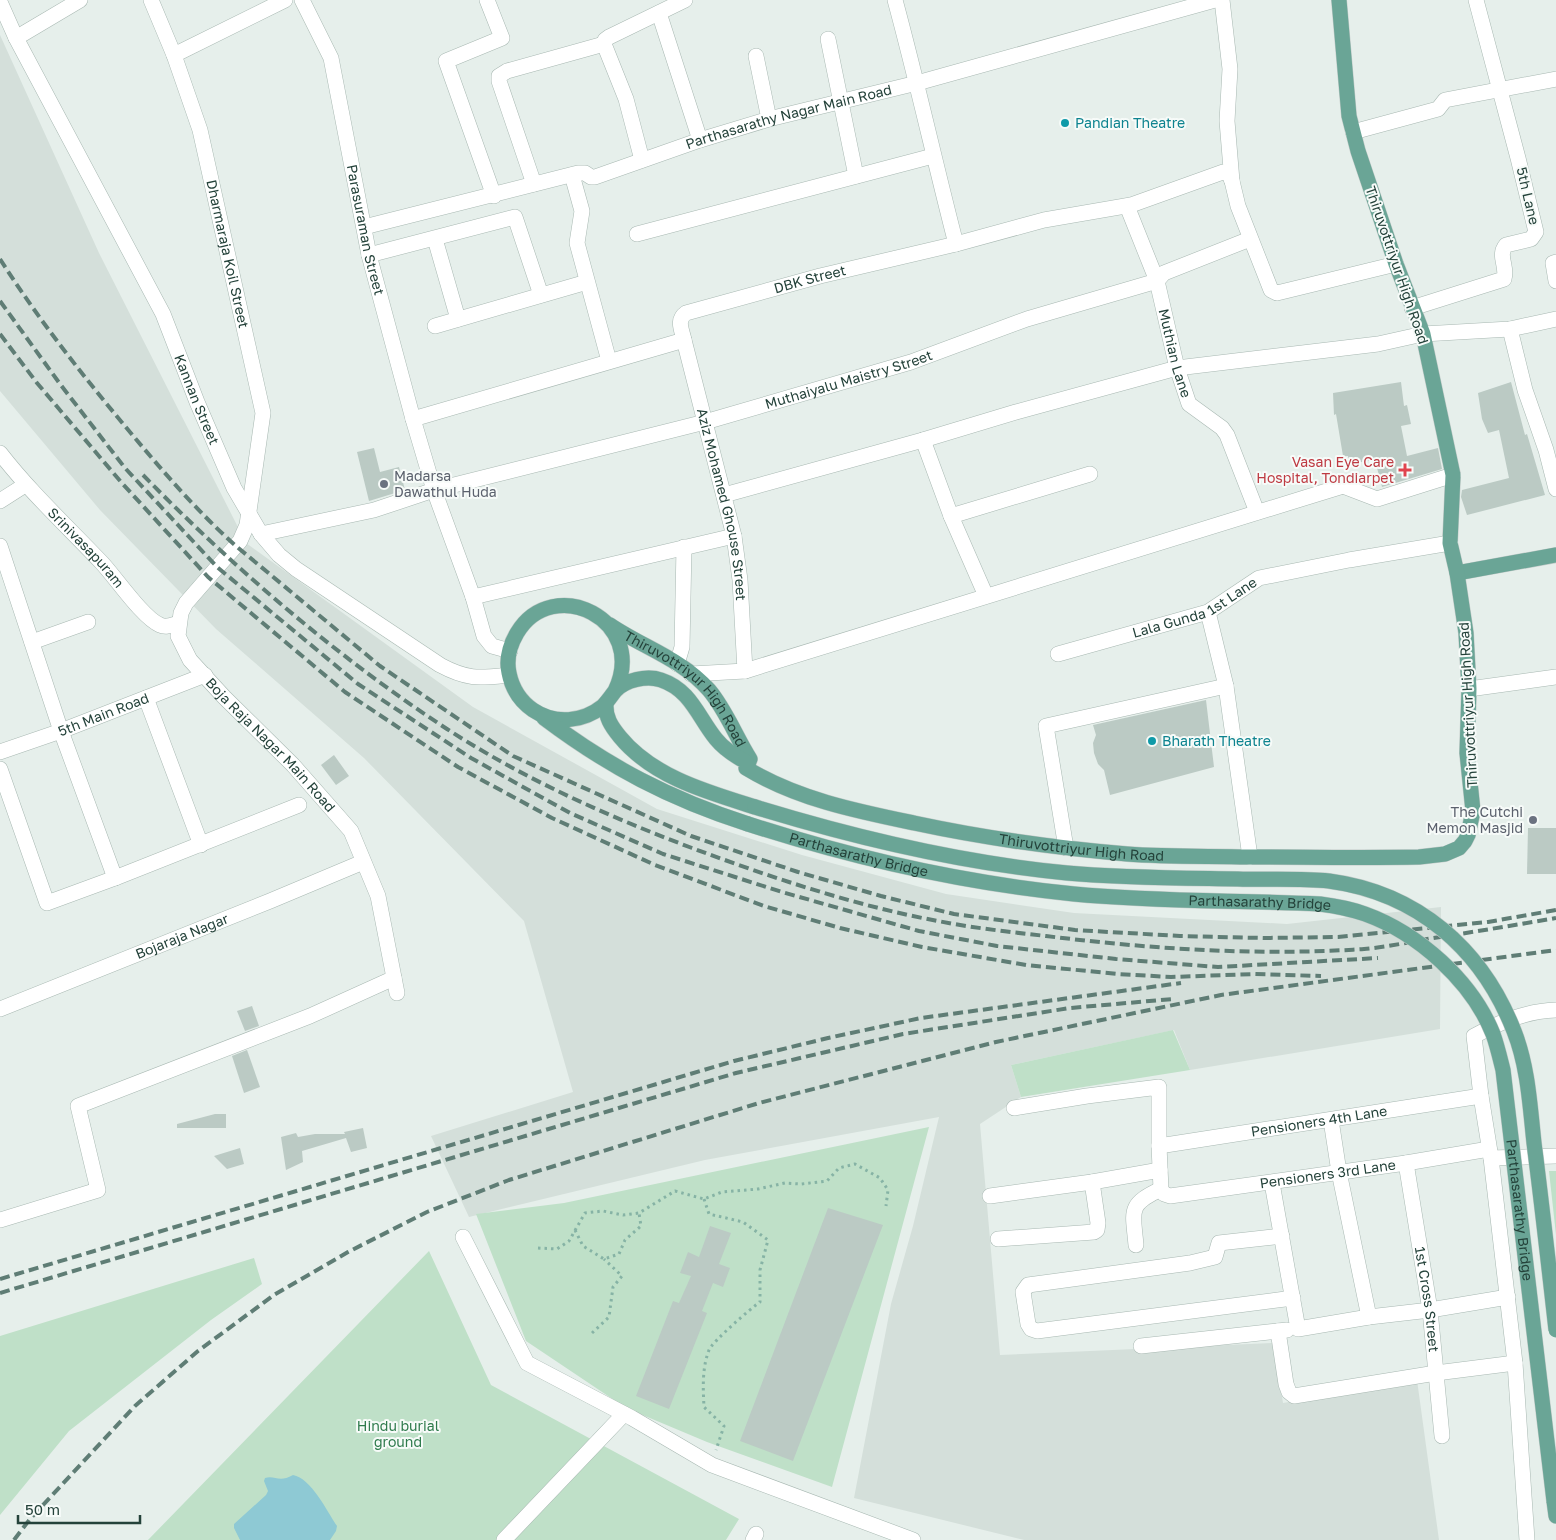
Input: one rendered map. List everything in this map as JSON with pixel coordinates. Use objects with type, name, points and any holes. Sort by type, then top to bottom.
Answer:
[{"type":"main road","name":"Thiruvottriyur High Road","points":[[746,768],[783,786],[824,802],[929,826],[1066,848],[1152,855],[1419,857],[1445,854],[1459,848],[1468,835],[1473,811],[1467,753],[1468,689],[1466,633],[1457,573],[1450,543],[1453,475],[1423,334],[1396,264],[1349,116],[1339,0]]},
{"type":"main road","points":[[1457,573],[1556,555]]},
{"type":"main road","points":[[579,607],[593,612],[605,621],[615,633],[622,654],[623,669],[611,697],[595,712],[574,719],[552,718],[538,713],[521,699],[513,686],[510,675],[511,643],[523,625],[535,615],[548,608],[579,607]]},
{"type":"main road","name":"Thiruvottriyur High Road","points":[[605,621],[677,664],[708,689],[719,704],[750,759],[746,768]]},
{"type":"main road","name":"Thiruvottriyur High Road","points":[[611,697],[630,682],[648,678],[657,679],[674,686],[694,705],[717,740],[729,751],[746,762],[746,768]]},
{"type":"main road","name":"Parthasarathy Bridge","points":[[611,697],[607,717],[611,726],[633,752],[645,761],[679,780],[727,798],[841,831],[969,859],[1065,873],[1327,881],[1385,896],[1429,919],[1468,953],[1481,970],[1501,1003],[1518,1043],[1529,1101],[1556,1330]]},
{"type":"main road","name":"Parthasarathy Bridge","points":[[538,713],[592,752],[636,779],[702,809],[826,848],[953,876],[1031,889],[1118,898],[1340,906],[1384,922],[1420,944],[1451,972],[1478,1005],[1492,1032],[1503,1070],[1555,1508]]},
{"type":"street","points":[[16,38],[80,0]]},
{"type":"street","name":"Dharmaraja Koil Street","points":[[151,0],[174,56],[200,130],[262,413],[249,515]]},
{"type":"street","points":[[174,56],[285,0]]},
{"type":"street","name":"Parasuraman Street","points":[[302,0],[331,58],[369,255],[412,419],[434,490],[473,597],[482,630],[488,642],[496,648],[510,651]]},
{"type":"street","points":[[487,0],[502,38],[446,61],[494,196]]},
{"type":"street","points":[[642,160],[626,99],[604,44],[605,40],[609,36],[685,0]]},
{"type":"street","points":[[895,0],[956,244]]},
{"type":"street","name":"Parthasarathy Nagar Main Road","points":[[364,227],[572,175],[585,173],[595,178],[700,140],[769,119],[917,83],[1215,0]]},
{"type":"street","points":[[1222,0],[1230,69],[1228,121],[1232,181],[1238,206],[1270,288],[1275,293],[1396,264]]},
{"type":"street","name":"5th Lane","points":[[1412,308],[1504,278],[1505,269],[1502,256],[1504,248],[1531,239],[1536,235],[1518,158],[1476,0]]},
{"type":"street","name":"Kannan Street","points":[[0,2],[16,38],[163,314],[212,439],[234,488],[261,534],[279,555],[296,569],[440,665],[455,673],[474,678],[510,675]]},
{"type":"street","points":[[659,13],[700,140]]},
{"type":"street","points":[[828,39],[856,176]]},
{"type":"street","points":[[534,184],[499,81],[500,76],[507,71],[604,44]]},
{"type":"street","points":[[756,56],[769,119]]},
{"type":"street","points":[[1353,132],[1438,109],[1445,100],[1556,79]]},
{"type":"street","points":[[637,234],[933,156]]},
{"type":"street","name":"DBK Street","points":[[684,340],[680,321],[686,313],[820,276],[956,244],[1044,220],[1127,206],[1222,172],[1229,174],[1232,181]]},
{"type":"street","points":[[572,175],[582,211],[577,243],[609,361]]},
{"type":"street","name":"Muthian Lane","points":[[1127,206],[1157,281],[1177,368],[1189,404],[1222,428],[1228,435],[1257,512]]},
{"type":"street","points":[[369,255],[515,217],[541,295]]},
{"type":"street","points":[[434,239],[458,319]]},
{"type":"street","name":"Muthaiyalu Maistry Street","points":[[261,534],[374,510],[434,490],[705,422],[911,362],[1027,319],[1157,281],[1164,273],[1250,239]]},
{"type":"street","points":[[1556,262],[1553,263],[1556,281]]},
{"type":"street","points":[[435,326],[587,282]]},
{"type":"street","points":[[724,495],[1177,368],[1378,344],[1423,334],[1510,328],[1556,319]]},
{"type":"street","points":[[1510,328],[1525,390],[1546,450],[1556,490]]},
{"type":"street","points":[[412,419],[684,340]]},
{"type":"street","name":"Aziz Mohamed Ghouse Street","points":[[684,340],[734,536],[740,580],[746,671]]},
{"type":"street","points":[[923,440],[951,516],[986,596]]},
{"type":"street","name":"Srinivasapuram","points":[[0,453],[25,485],[103,564],[141,610],[161,626],[178,623]]},
{"type":"street","points":[[951,516],[1090,474]]},
{"type":"street","points":[[691,674],[746,671],[1342,486],[1376,499],[1453,475]]},
{"type":"street","points":[[0,501],[25,485]]},
{"type":"street","points":[[178,623],[189,599],[240,541],[249,515]]},
{"type":"street","points":[[473,597],[734,536]]},
{"type":"street","name":"Lala Gunda 1st Lane","points":[[1058,654],[1208,612],[1259,578],[1450,543]]},
{"type":"street","points":[[677,664],[682,646],[684,547]]},
{"type":"street","points":[[2,557],[61,731],[115,878]]},
{"type":"street","points":[[1208,612],[1226,686],[1250,857]]},
{"type":"street","points":[[32,642],[88,622]]},
{"type":"street","name":"Boja Raja Nagar Main Road","points":[[178,623],[178,636],[186,655],[224,697],[293,765],[351,831],[378,896],[397,993]]},
{"type":"street","name":"5th Main Road","points":[[0,752],[61,731],[205,675]]},
{"type":"street","points":[[1468,689],[1556,677]]},
{"type":"street","points":[[1066,848],[1046,726],[1226,686]]},
{"type":"street","points":[[146,698],[200,845]]},
{"type":"street","points":[[0,769],[47,903],[300,805]]},
{"type":"street","name":"Bojaraja Nagar","points":[[0,1010],[363,862]]},
{"type":"street","points":[[0,1220],[98,1190],[78,1106],[301,1019],[394,978]]},
{"type":"street","points":[[1527,1540],[1515,1363],[1474,1036],[1510,1019],[1542,1011],[1556,1010]]},
{"type":"street","points":[[1014,1108],[1159,1087],[1160,1170],[1164,1192],[1147,1195],[1135,1207],[1136,1245]]},
{"type":"street","name":"Pensioners 4th Lane","points":[[1159,1146],[1481,1096]]},
{"type":"street","points":[[1331,1120],[1339,1172],[1369,1317]]},
{"type":"street","name":"Pensioners 3rd Lane","points":[[1164,1192],[1272,1183],[1406,1163],[1490,1154],[1556,1156]]},
{"type":"street","name":"1st Cross Street","points":[[1406,1163],[1430,1310],[1442,1436]]},
{"type":"street","points":[[990,1196],[1092,1182],[1160,1170]]},
{"type":"street","points":[[998,1239],[1094,1232],[1097,1230],[1098,1223],[1092,1182]]},
{"type":"street","points":[[1272,1183],[1298,1329]]},
{"type":"street","points":[[1282,1236],[1219,1243],[1215,1256],[1190,1263],[1028,1285],[1023,1292],[1028,1324],[1030,1329],[1037,1331],[1293,1298]]},
{"type":"street","points":[[463,1237],[526,1362],[624,1414],[712,1465],[913,1540]]},
{"type":"street","points":[[1142,1346],[1298,1329],[1508,1297]]},
{"type":"street","points":[[1278,1331],[1286,1384],[1289,1392],[1294,1396],[1436,1373],[1515,1363]]},
{"type":"street","points":[[504,1540],[624,1414]]},
{"type":"path","points":[[538,1248],[557,1249],[569,1241],[585,1212],[603,1211],[623,1215],[639,1213],[675,1191],[704,1199],[722,1192],[758,1189],[785,1183],[800,1184],[827,1181],[839,1168],[856,1164],[880,1178],[888,1190],[886,1206]]},
{"type":"path","points":[[704,1199],[709,1214],[743,1222],[768,1240],[760,1270],[760,1302],[748,1310],[710,1348],[702,1379],[704,1407],[724,1426],[712,1465]]},
{"type":"path","points":[[604,1259],[619,1254],[625,1240],[641,1226],[639,1213]]},
{"type":"path","points":[[575,1229],[583,1246],[604,1259],[622,1276],[612,1287],[609,1316],[592,1334]]},
{"type":"shaded area","points":[[0,35],[99,253],[246,543],[473,707],[657,809],[802,855],[946,894],[1074,913],[1287,924],[1441,907],[1440,1029],[1190,1070],[1174,1030],[1011,1065],[1021,1097],[980,1124],[1000,1355],[1274,1343],[1283,1403],[1417,1380],[1439,1540],[1024,1540],[854,1498],[891,1304],[913,1226],[939,1117],[705,1160],[469,1217],[431,1136],[573,1092],[524,921],[364,758],[216,629],[100,510],[0,391]]},
{"type":"green space","points":[[1173,1030],[1190,1070],[1021,1097],[1011,1065]]},
{"type":"green space","points":[[929,1127],[832,1487],[707,1442],[626,1408],[526,1341],[476,1214],[564,1203]]},
{"type":"green space","points":[[1549,1171],[1556,1171],[1556,1235]]},
{"type":"green space","name":"Hindu burial ground","points":[[429,1251],[491,1385],[739,1519],[726,1540],[148,1540]]},
{"type":"green space","points":[[254,1258],[262,1284],[211,1320],[69,1431],[0,1515],[0,1336]]},
{"type":"water","points":[[293,1475],[300,1477],[312,1488],[337,1526],[330,1540],[240,1540],[234,1524],[266,1495],[268,1491],[264,1481],[265,1478],[281,1479]]},
{"type":"building","points":[[1401,382],[1404,406],[1407,405],[1411,424],[1401,426],[1407,456],[1438,448],[1442,469],[1382,487],[1375,460],[1349,464],[1348,456],[1343,456],[1336,414],[1334,415],[1333,393]]},
{"type":"building","points":[[1511,382],[1525,435],[1527,434],[1545,495],[1467,515],[1461,497],[1462,490],[1509,478],[1499,430],[1488,433],[1482,419],[1478,393]]},
{"type":"building","name":"Madarsa Dawathul Huda","points":[[374,448],[380,472],[399,467],[405,490],[369,501],[357,452]]},
{"type":"building","name":"Bharath Theatre","points":[[1206,700],[1214,767],[1110,795],[1104,770],[1098,764],[1094,753],[1093,743],[1096,735],[1093,725]]},
{"type":"building","points":[[334,755],[349,776],[336,785],[321,765]]},
{"type":"building","points":[[1528,828],[1556,828],[1556,874],[1527,874]]},
{"type":"building","points":[[252,1006],[259,1026],[245,1031],[237,1011]]},
{"type":"building","points":[[247,1050],[260,1087],[244,1093],[232,1056]]},
{"type":"building","points":[[215,1114],[226,1114],[226,1128],[177,1128],[177,1124]]},
{"type":"building","points":[[363,1128],[367,1148],[351,1152],[346,1138],[302,1151],[303,1162],[286,1170],[281,1137],[296,1133],[298,1137],[315,1134],[345,1134],[344,1132]]},
{"type":"building","points":[[240,1148],[244,1164],[227,1169],[214,1156]]},
{"type":"building","points":[[828,1208],[883,1225],[793,1461],[740,1441]]},
{"type":"building","points":[[710,1226],[731,1233],[719,1264],[730,1268],[723,1287],[713,1283],[702,1311],[707,1313],[669,1409],[636,1396],[673,1301],[679,1303],[691,1276],[680,1273],[688,1252],[699,1257]]},
{"type":"railway","points":[[0,259],[48,328],[117,417],[183,494],[236,546],[380,666],[513,756],[691,836],[798,872],[881,896],[954,914],[1075,930],[1180,936],[1338,937],[1488,922],[1556,910]]},
{"type":"railway","points":[[0,301],[60,384],[125,468],[217,567],[358,684],[471,758],[570,813],[663,854],[782,892],[919,931],[997,946],[1116,959],[1218,967],[1378,958]]},
{"type":"railway","points":[[0,334],[37,383],[121,482],[208,577],[345,692],[458,767],[552,818],[655,865],[764,906],[840,928],[922,947],[1026,965],[1118,974],[1171,977],[1255,974],[1321,976]]},
{"type":"railway","points":[[143,475],[214,544],[288,610],[366,672],[447,729],[506,764],[597,809],[660,836],[782,880],[907,915],[965,926],[1085,941],[1205,950],[1284,952],[1364,949],[1556,918]]},
{"type":"railway","points":[[14,1540],[30,1519],[135,1406],[198,1351],[274,1295],[348,1252],[427,1212],[509,1180],[759,1103],[996,1042],[1221,995],[1556,950]]},
{"type":"railway","points":[[0,1279],[734,1061],[921,1018],[1181,983]]},
{"type":"railway","points":[[0,1293],[736,1073],[903,1034],[1070,1008],[1173,999]]},
{"type":"place","name":"Pandian Theatre","points":[[1065,123]]},
{"type":"place","name":"Vasan Eye Care Hospital, Tondiarpet","points":[[1405,470]]},
{"type":"place","name":"Madarsa Dawathul Huda","points":[[384,484]]},
{"type":"place","name":"Bharath Theatre","points":[[1152,741]]},
{"type":"place","name":"The Cutchi Memon Masjid","points":[[1533,820]]}]
